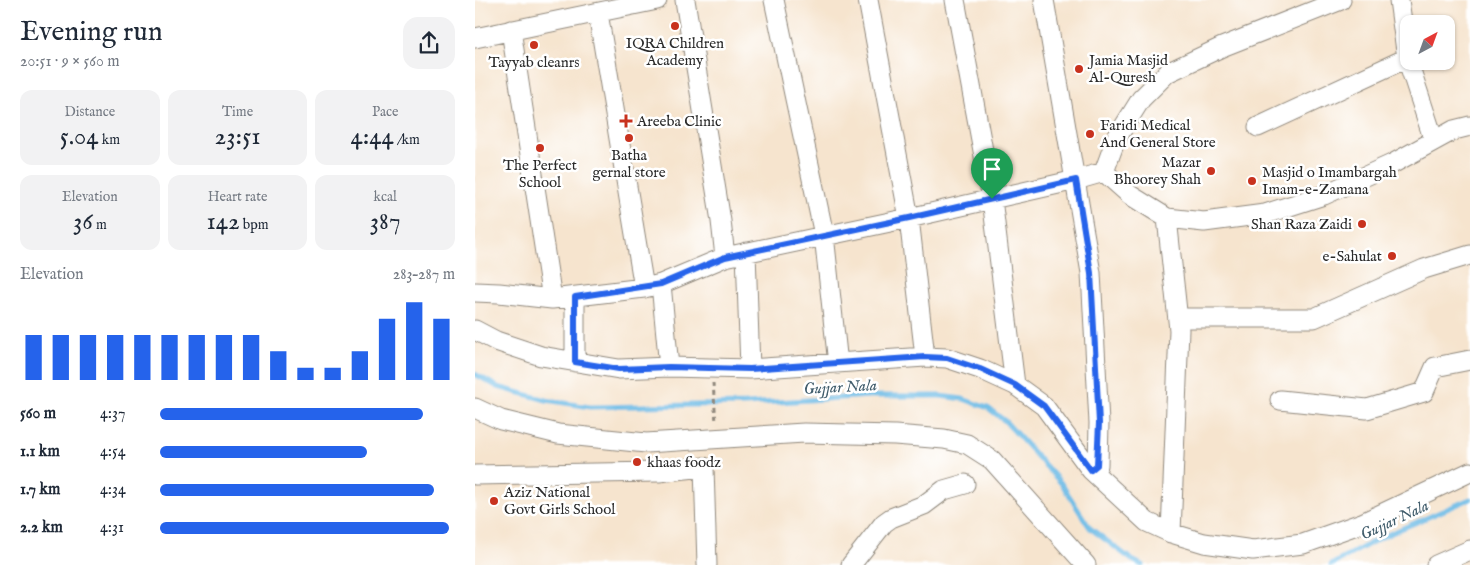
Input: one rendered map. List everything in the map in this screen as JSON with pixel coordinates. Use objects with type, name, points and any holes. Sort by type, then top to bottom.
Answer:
[{"type":"street","points":[[475,38],[657,0]]},
{"type":"street","points":[[685,0],[721,221],[725,257]]},
{"type":"street","points":[[774,0],[824,235],[838,364]]},
{"type":"street","points":[[867,0],[909,218],[925,357]]},
{"type":"street","points":[[955,0],[992,199],[1015,385]]},
{"type":"street","points":[[1044,0],[1091,273],[1099,423],[1097,465],[1091,470]]},
{"type":"street","points":[[1104,172],[1116,139],[1141,99],[1167,73],[1222,47],[1341,0]]},
{"type":"street","points":[[1399,0],[1401,15]]},
{"type":"street","points":[[598,13],[669,367]]},
{"type":"street","points":[[511,30],[553,300]]},
{"type":"street","points":[[1258,127],[1400,61]]},
{"type":"street","points":[[1411,70],[1434,141]]},
{"type":"street","points":[[1104,172],[1130,195],[1167,218],[1204,222],[1265,214],[1324,195],[1392,164],[1454,130],[1470,126]]},
{"type":"street","points":[[475,292],[553,300],[653,286],[725,257],[909,218],[1104,172]]},
{"type":"street","points":[[1167,218],[1179,340],[1171,532]]},
{"type":"street","points":[[746,252],[750,369]]},
{"type":"street","points":[[1178,318],[1313,318],[1424,269],[1470,255]]},
{"type":"street","points":[[575,297],[575,362]]},
{"type":"street","points":[[475,330],[496,342],[541,356],[619,369],[669,367],[750,369],[925,357],[947,358],[980,369],[1015,385],[1044,406],[1091,470],[1147,522],[1204,543],[1253,550],[1303,544],[1362,523],[1470,472]]},
{"type":"street","points":[[1280,400],[1367,409],[1424,392],[1435,367],[1470,360]]},
{"type":"street","points":[[475,408],[501,420],[558,434],[646,443],[804,434],[895,435],[943,438],[967,444],[992,460],[1086,565]]},
{"type":"street","points":[[475,474],[659,472],[703,467],[707,565]]},
{"type":"street","points":[[851,565],[884,523],[891,518],[925,505],[944,490],[965,484]]},
{"type":"street","points":[[1436,565],[1470,550]]},
{"type":"path","points":[[713,391],[716,424]]},
{"type":"waterway","name":"Gujjar Nala","points":[[475,374],[498,387],[546,400],[590,407],[746,404],[870,396],[940,396],[963,399],[988,408],[1005,421],[1061,483],[1090,528],[1132,560],[1142,565]]},
{"type":"waterway","name":"Gujjar Nala","points":[[1331,565],[1380,538],[1470,499]]},
{"type":"place","name":"IQRA Children Academy","points":[[675,26]]},
{"type":"place","name":"Tayyab cleanrs","points":[[534,45]]},
{"type":"place","name":"Jamia Masjid Al-Quresh","points":[[1079,69]]},
{"type":"place","name":"Areeba Clinic","points":[[626,121]]},
{"type":"place","name":"Faridi Medical And General Store","points":[[1090,134]]},
{"type":"place","name":"Batha gernal store","points":[[629,138]]},
{"type":"place","name":"The Perfect School","points":[[540,148]]},
{"type":"place","name":"Mazar Bhoorey Shah","points":[[1211,171]]},
{"type":"place","name":"Masjid o Imambargah Imam-e-Zamana","points":[[1252,181]]},
{"type":"place","name":"Shan Raza Zaidi","points":[[1362,224]]},
{"type":"place","name":"e-Sahulat","points":[[1392,256]]},
{"type":"place","name":"khaas foodz","points":[[637,462]]},
{"type":"place","name":"Aziz National Govt Girls School","points":[[494,501]]},
{"type":"route","points":[[1076,180],[1091,273],[1099,423],[1097,465],[1091,470],[1044,406],[1015,385],[980,369],[947,358],[925,357],[750,369],[669,367],[619,369],[575,362],[575,297],[644,288],[661,284],[725,257],[992,199],[1076,180]]}]
